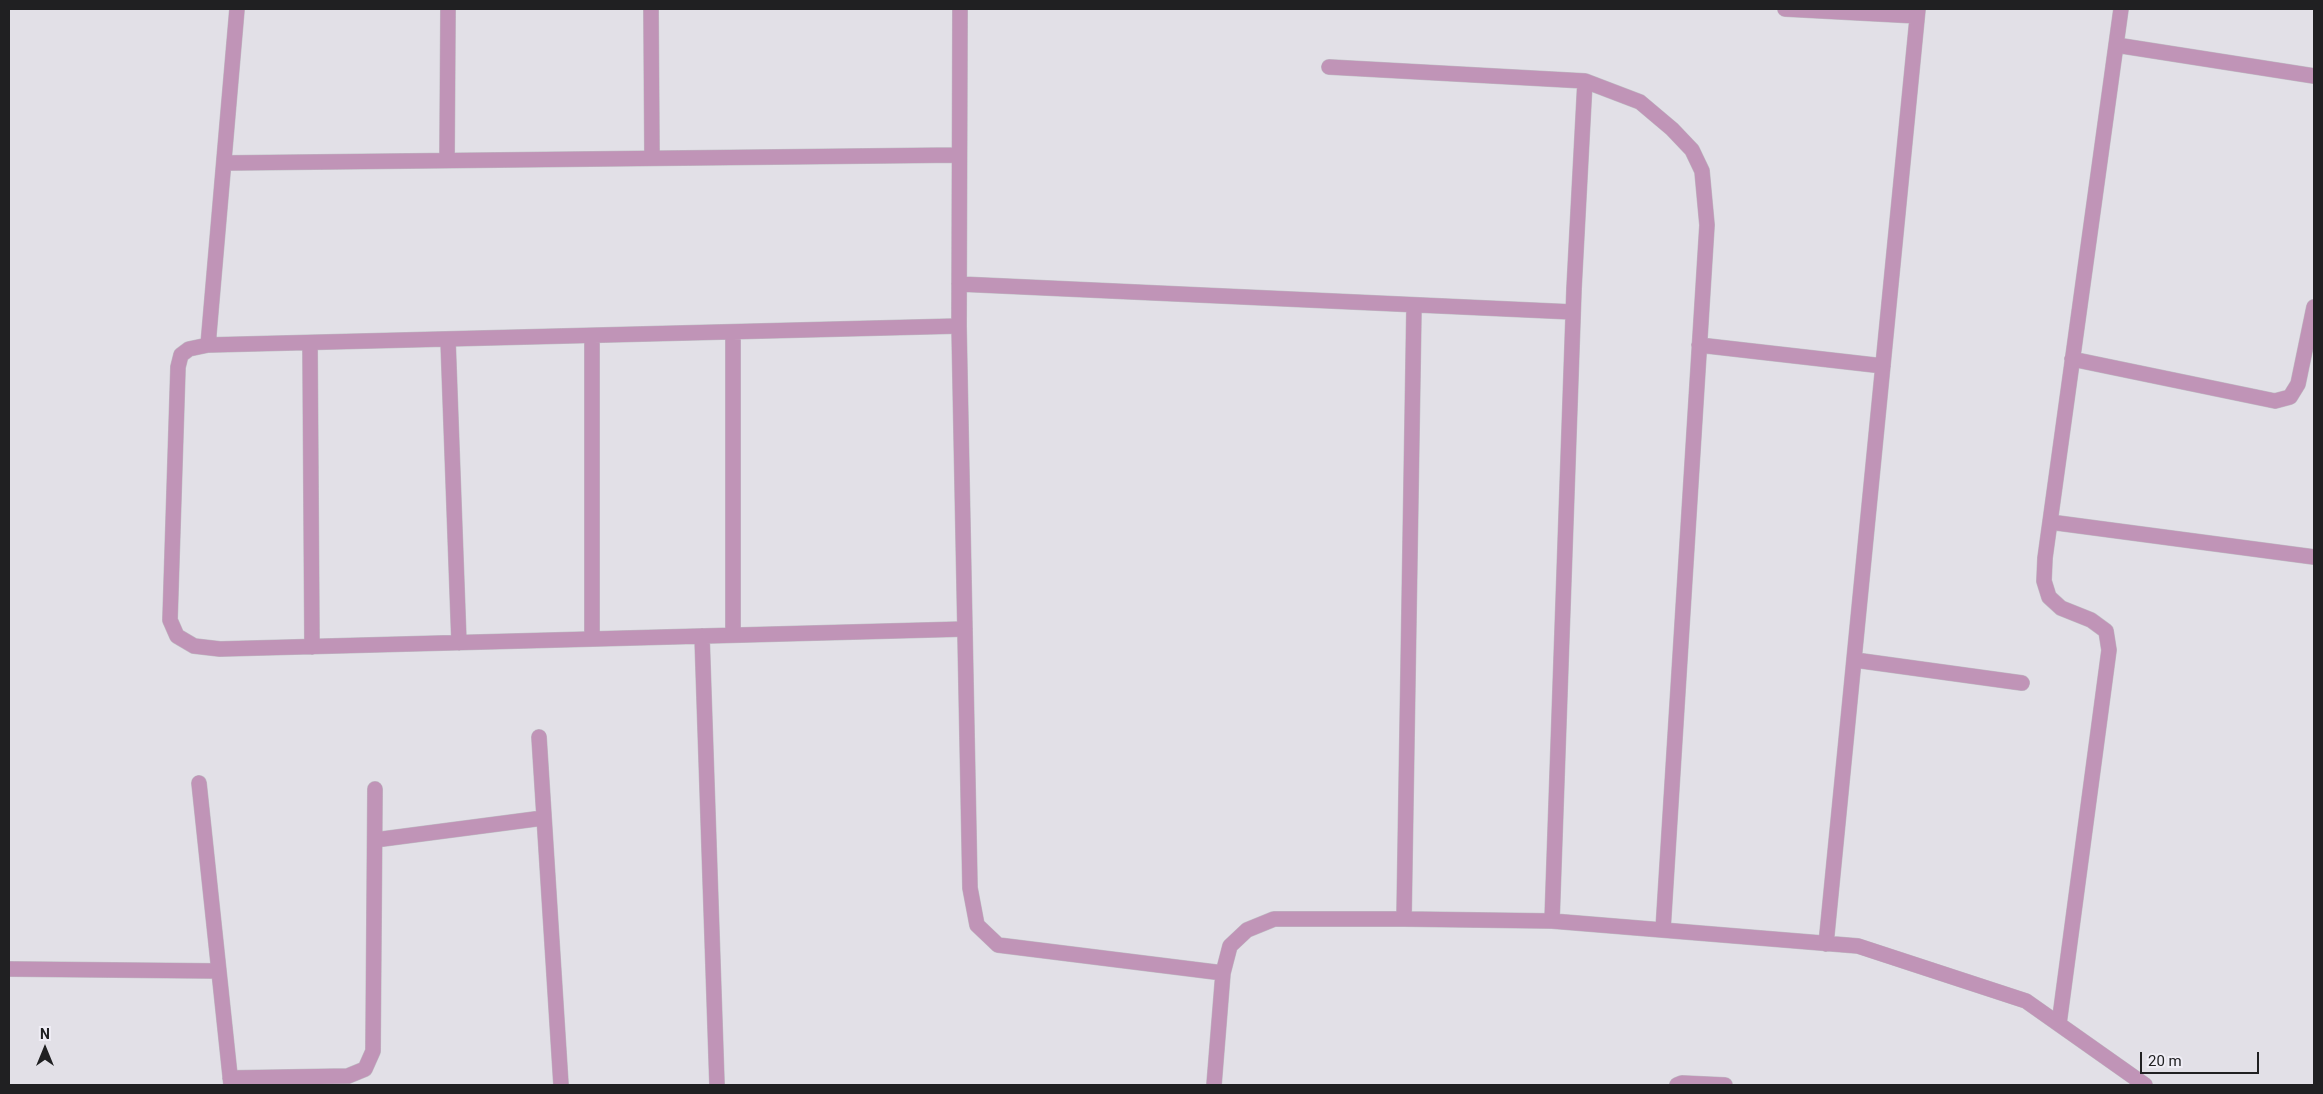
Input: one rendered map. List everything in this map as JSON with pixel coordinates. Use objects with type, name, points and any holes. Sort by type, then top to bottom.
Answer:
[{"type":"street","points":[[208,346],[237,9]]},
{"type":"street","points":[[447,160],[448,9]]},
{"type":"street","points":[[651,9],[652,158]]},
{"type":"street","points":[[960,9],[958,284],[970,888],[977,925],[998,945],[1224,973]]},
{"type":"street","points":[[1785,9],[1918,12],[1826,944]]},
{"type":"street","points":[[2059,1024],[2109,650],[2106,632],[2091,620],[2061,608],[2049,597],[2044,581],[2050,522],[2121,9]]},
{"type":"street","points":[[2116,45],[2314,76]]},
{"type":"street","points":[[1329,67],[1585,81],[1640,102],[1672,129],[1692,150],[1702,171],[1707,225],[1663,930]]},
{"type":"street","points":[[1552,921],[1573,312],[1585,81]]},
{"type":"street","points":[[224,162],[959,155]]},
{"type":"street","points":[[958,284],[1573,312]]},
{"type":"street","points":[[1404,919],[1414,306]]},
{"type":"street","points":[[2072,359],[2275,401],[2290,397],[2298,384],[2314,307]]},
{"type":"street","points":[[959,326],[208,346],[189,349],[181,355],[178,367],[170,620],[177,636],[194,646],[220,649],[965,629]]},
{"type":"street","points":[[733,332],[733,635]]},
{"type":"street","points":[[592,336],[592,639]]},
{"type":"street","points":[[448,340],[459,643]]},
{"type":"street","points":[[310,343],[312,647]]},
{"type":"street","points":[[1700,345],[1884,366]]},
{"type":"street","points":[[2050,522],[2314,557]]},
{"type":"street","points":[[702,636],[717,1085]]},
{"type":"street","points":[[1855,660],[2022,683]]},
{"type":"street","points":[[539,737],[561,1085]]},
{"type":"street","points":[[198,783],[230,1082],[348,1076],[365,1069],[373,1052],[375,789]]},
{"type":"street","points":[[375,840],[543,818]]},
{"type":"street","points":[[1214,1085],[1224,973],[1230,946],[1247,930],[1274,919],[1404,919],[1552,921],[1858,946],[2026,1001],[2145,1085]]},
{"type":"street","points":[[9,969],[219,971]]},
{"type":"street","points":[[1678,1085],[1682,1082],[1725,1085]]}]
